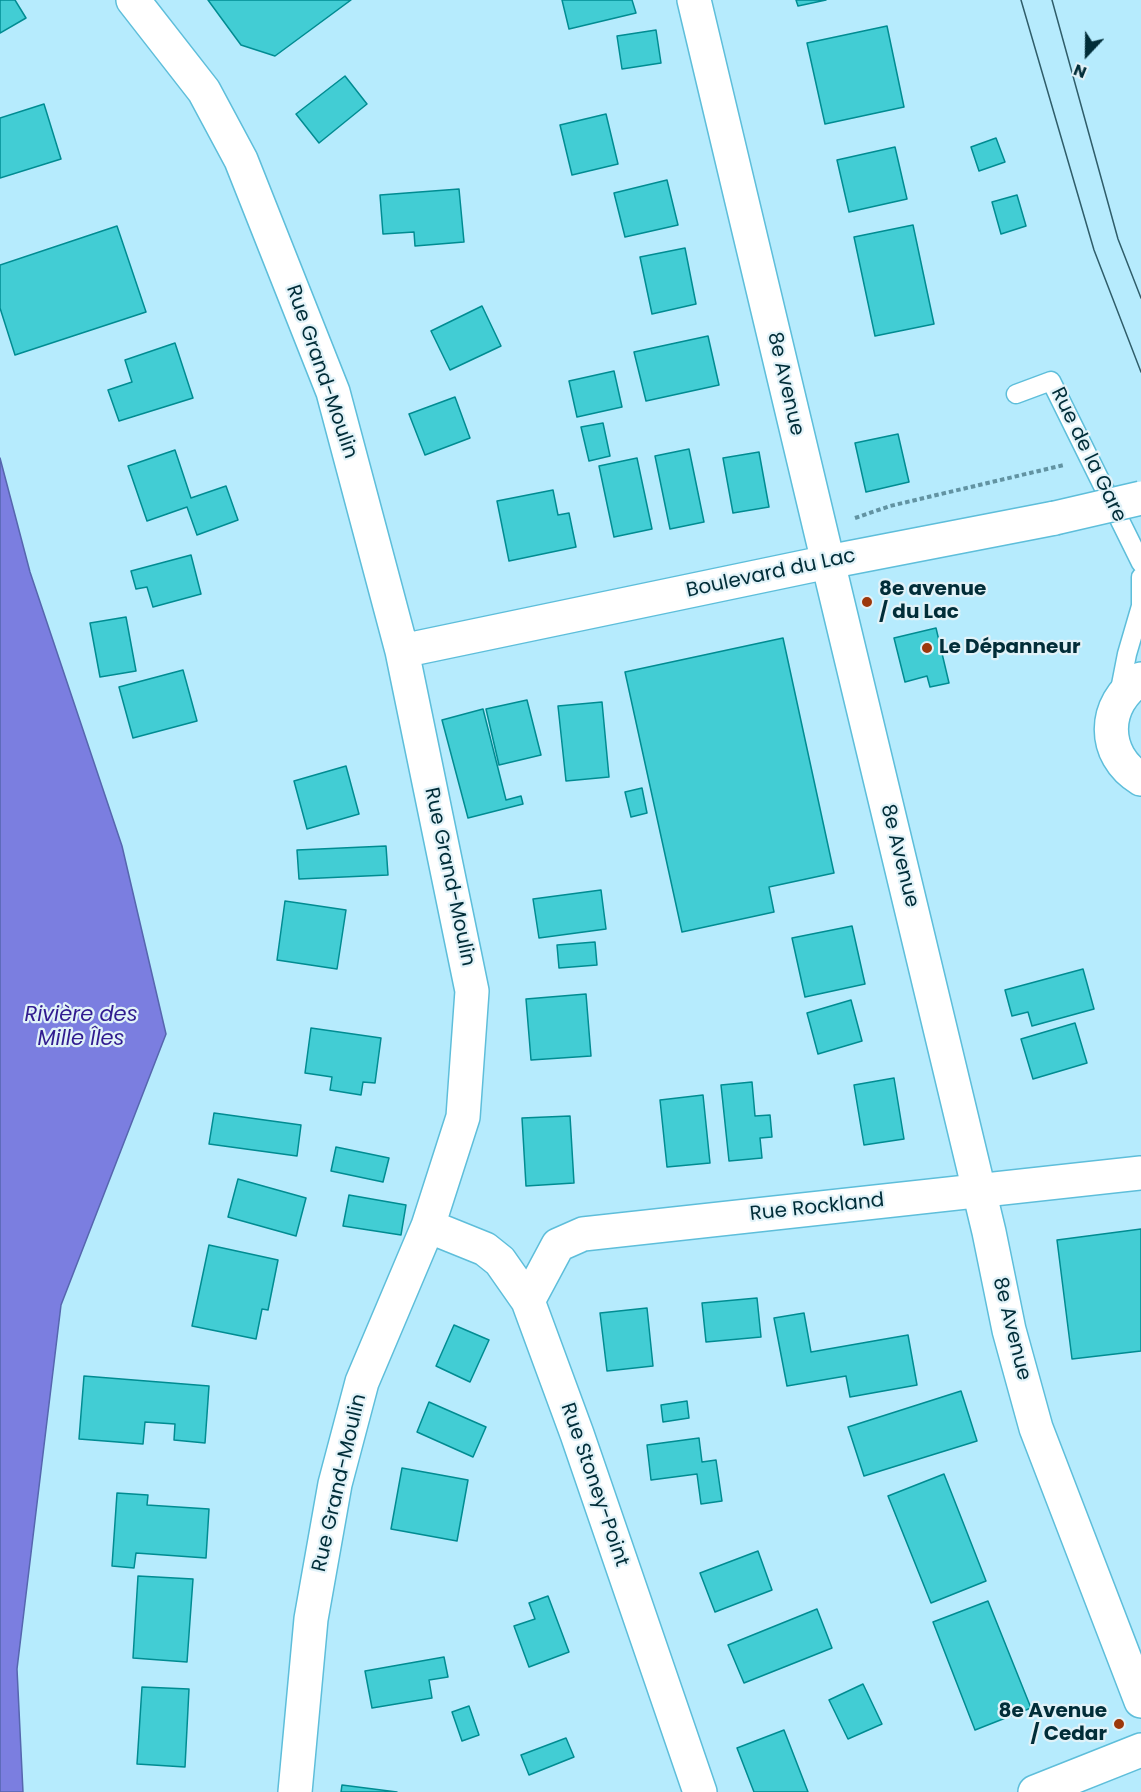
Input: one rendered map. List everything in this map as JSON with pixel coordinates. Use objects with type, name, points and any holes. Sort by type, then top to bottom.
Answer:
[{"type":"street","name":"Rue Grand-Moulin","points":[[133,0],[204,92],[254,187],[333,392],[402,651],[472,991],[463,1117],[428,1226],[362,1382],[335,1484],[311,1619],[295,1792]]},
{"type":"street","name":"8e Avenue","points":[[694,0],[979,1191],[1009,1330],[1036,1428],[1141,1701]]},
{"type":"street","name":"Boulevard du Lac","points":[[402,651],[828,562],[1055,518],[1141,498]]},
{"type":"street","points":[[1130,689],[1111,716],[1110,735],[1115,752],[1125,767],[1141,779]]},
{"type":"street","name":"Rue Rockland","points":[[528,1301],[558,1245],[583,1234],[1141,1173]]},
{"type":"street","name":"Rue Stoney-Point","points":[[428,1226],[485,1249],[500,1261],[528,1301],[577,1434],[700,1792]]},
{"type":"street","points":[[1035,1792],[1141,1750]]},
{"type":"lane","name":"Rue de la Gare","points":[[1016,394],[1051,381],[1141,563]]},
{"type":"lane","points":[[1130,689],[1126,654],[1141,606],[1141,577]]},
{"type":"path","points":[[855,518],[890,506],[1068,464]]},
{"type":"water","name":"Rivière des Mille Îles","points":[[0,458],[30,572],[122,846],[166,1034],[61,1305],[17,1669],[23,1792],[0,1792]]},
{"type":"building","points":[[0,0],[15,0],[26,18],[0,33]]},
{"type":"building","points":[[208,0],[351,0],[275,56],[241,45]]},
{"type":"building","points":[[562,0],[632,0],[636,13],[569,29]]},
{"type":"building","points":[[796,0],[826,0],[798,6]]},
{"type":"building","points":[[887,26],[904,107],[825,124],[807,43]]},
{"type":"building","points":[[656,30],[661,63],[622,69],[617,36]]},
{"type":"building","points":[[345,76],[367,104],[319,143],[296,114]]},
{"type":"building","points":[[44,104],[61,159],[0,178],[0,118]]},
{"type":"building","points":[[606,114],[618,164],[572,175],[560,125]]},
{"type":"building","points":[[996,138],[1005,162],[979,171],[971,147]]},
{"type":"building","points":[[895,147],[907,199],[849,212],[837,160]]},
{"type":"building","points":[[667,180],[678,225],[625,237],[614,193]]},
{"type":"building","points":[[459,189],[464,242],[415,246],[414,232],[383,234],[380,195]]},
{"type":"building","points":[[1017,195],[1026,226],[1001,234],[992,202]]},
{"type":"building","points":[[913,225],[934,324],[875,336],[854,237]]},
{"type":"building","points":[[117,226],[146,312],[15,355],[0,308],[0,265]]},
{"type":"building","points":[[685,248],[696,304],[652,314],[640,257]]},
{"type":"building","points":[[482,306],[501,346],[450,370],[431,331]]},
{"type":"building","points":[[708,336],[719,385],[646,401],[634,352]]},
{"type":"building","points":[[175,343],[193,398],[119,421],[108,390],[132,382],[125,360]]},
{"type":"building","points":[[614,371],[622,407],[577,417],[569,381]]},
{"type":"building","points":[[455,397],[470,438],[425,455],[409,414]]},
{"type":"building","points":[[603,423],[610,456],[589,461],[581,427]]},
{"type":"building","points":[[898,434],[909,482],[866,492],[855,443]]},
{"type":"building","points":[[689,449],[704,522],[670,529],[655,456]]},
{"type":"building","points":[[175,450],[191,498],[226,486],[238,520],[197,535],[187,507],[147,521],[128,466]]},
{"type":"building","points":[[759,452],[769,507],[733,513],[723,458]]},
{"type":"building","points":[[637,458],[652,529],[614,537],[599,466]]},
{"type":"building","points":[[553,490],[558,515],[569,513],[576,547],[509,561],[497,501]]},
{"type":"building","points":[[191,555],[201,594],[153,607],[147,587],[136,589],[131,571]]},
{"type":"building","points":[[126,617],[136,671],[100,677],[90,623]]},
{"type":"building","points":[[936,628],[949,683],[930,687],[927,676],[905,682],[894,638]]},
{"type":"building","points":[[783,638],[834,873],[769,887],[774,912],[682,932],[625,672]]},
{"type":"building","points":[[183,670],[197,721],[133,738],[119,687]]},
{"type":"building","points":[[527,700],[541,755],[499,765],[486,709]]},
{"type":"building","points":[[602,702],[609,777],[566,781],[558,706]]},
{"type":"building","points":[[483,709],[506,800],[521,796],[523,804],[468,818],[442,720]]},
{"type":"building","points":[[346,766],[359,814],[307,829],[294,781]]},
{"type":"building","points":[[642,788],[647,813],[631,817],[625,792]]},
{"type":"building","points":[[386,846],[388,875],[299,879],[297,850]]},
{"type":"building","points":[[601,890],[606,929],[539,938],[533,899]]},
{"type":"building","points":[[285,901],[346,910],[337,969],[277,960]]},
{"type":"building","points":[[852,926],[865,984],[805,997],[792,938]]},
{"type":"building","points":[[595,942],[597,965],[559,968],[557,945]]},
{"type":"building","points":[[1083,969],[1094,1009],[1032,1026],[1028,1012],[1012,1016],[1005,990]]},
{"type":"building","points":[[586,994],[591,1056],[531,1060],[526,999]]},
{"type":"building","points":[[851,1000],[862,1041],[818,1054],[807,1013]]},
{"type":"building","points":[[1075,1023],[1087,1063],[1033,1079],[1021,1039]]},
{"type":"building","points":[[311,1028],[381,1038],[375,1083],[363,1082],[361,1095],[330,1090],[332,1077],[305,1073]]},
{"type":"building","points":[[894,1078],[904,1139],[864,1145],[854,1085]]},
{"type":"building","points":[[752,1082],[755,1116],[770,1115],[772,1137],[760,1138],[762,1158],[729,1161],[721,1085]]},
{"type":"building","points":[[703,1095],[710,1163],[667,1167],[660,1100]]},
{"type":"building","points":[[214,1113],[301,1125],[297,1156],[209,1144]]},
{"type":"building","points":[[570,1116],[574,1183],[526,1186],[522,1118]]},
{"type":"building","points":[[336,1147],[389,1158],[383,1182],[331,1171]]},
{"type":"building","points":[[238,1179],[306,1198],[296,1236],[228,1217]]},
{"type":"building","points":[[349,1195],[406,1205],[401,1235],[343,1226]]},
{"type":"building","points":[[1141,1229],[1141,1351],[1072,1359],[1057,1240]]},
{"type":"building","points":[[209,1245],[278,1260],[268,1310],[262,1309],[256,1339],[192,1326]]},
{"type":"building","points":[[757,1298],[761,1337],[706,1342],[702,1303]]},
{"type":"building","points":[[647,1308],[653,1366],[607,1371],[600,1313]]},
{"type":"building","points":[[804,1313],[811,1352],[908,1335],[917,1385],[850,1397],[846,1376],[787,1386],[774,1318]]},
{"type":"building","points":[[454,1325],[489,1340],[470,1382],[436,1366]]},
{"type":"building","points":[[84,1376],[209,1386],[205,1443],[174,1440],[175,1424],[145,1422],[143,1444],[79,1439]]},
{"type":"building","points":[[961,1391],[977,1441],[864,1476],[848,1427]]},
{"type":"building","points":[[687,1401],[689,1418],[663,1422],[661,1405]]},
{"type":"building","points":[[429,1402],[486,1427],[473,1457],[417,1432]]},
{"type":"building","points":[[699,1438],[702,1462],[716,1460],[722,1501],[701,1504],[697,1474],[651,1480],[647,1445]]},
{"type":"building","points":[[402,1468],[468,1480],[457,1541],[391,1529]]},
{"type":"building","points":[[944,1474],[986,1581],[931,1603],[888,1496]]},
{"type":"building","points":[[117,1493],[148,1495],[147,1505],[209,1509],[206,1558],[136,1553],[134,1568],[112,1566]]},
{"type":"building","points":[[758,1551],[772,1590],[715,1612],[700,1573]]},
{"type":"building","points":[[138,1576],[193,1579],[187,1662],[133,1658]]},
{"type":"building","points":[[548,1596],[569,1652],[529,1667],[514,1626],[535,1619],[529,1603]]},
{"type":"building","points":[[988,1601],[1031,1708],[975,1730],[933,1622]]},
{"type":"building","points":[[817,1609],[832,1648],[744,1683],[728,1645]]},
{"type":"building","points":[[444,1657],[448,1677],[429,1680],[432,1698],[372,1708],[365,1671]]},
{"type":"building","points":[[863,1684],[882,1724],[848,1739],[829,1700]]},
{"type":"building","points":[[142,1687],[189,1689],[185,1767],[137,1764]]},
{"type":"building","points":[[469,1706],[479,1735],[462,1741],[452,1712]]},
{"type":"building","points":[[784,1730],[808,1792],[754,1792],[737,1748]]},
{"type":"building","points":[[566,1738],[574,1757],[529,1775],[521,1755]]},
{"type":"building","points":[[342,1785],[397,1792],[341,1792]]},
{"type":"tram line","points":[[1021,0],[1094,250],[1141,372]]},
{"type":"tram line","points":[[1052,0],[1118,239],[1141,298]]},
{"type":"place","name":"8e avenue / du Lac","points":[[867,602]]},
{"type":"place","name":"Le Dépanneur","points":[[927,648]]},
{"type":"place","name":"8e Avenue / Cedar","points":[[1119,1724]]}]
